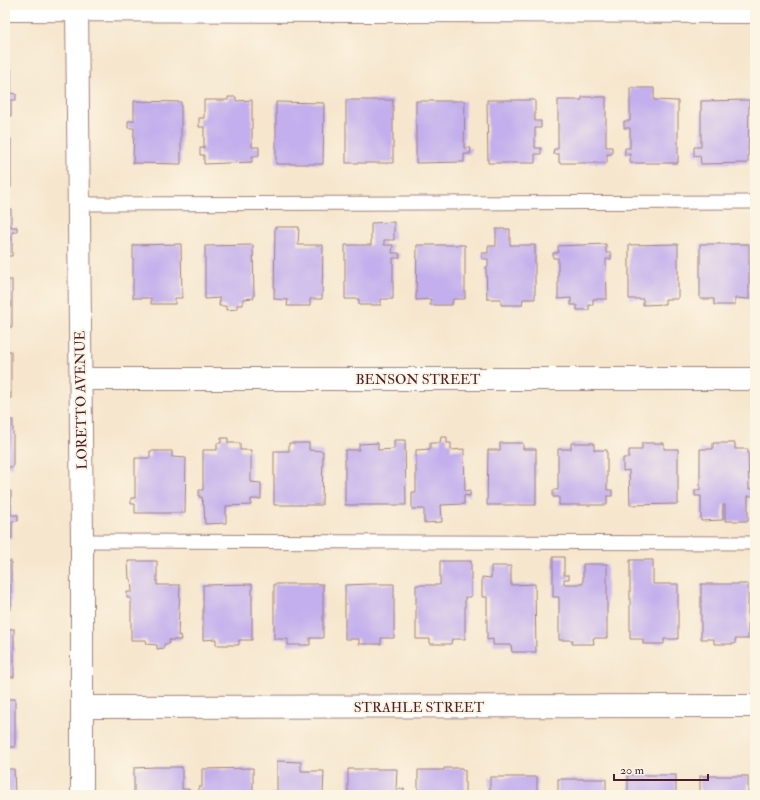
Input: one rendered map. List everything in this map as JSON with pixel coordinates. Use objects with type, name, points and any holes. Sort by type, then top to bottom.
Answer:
[{"type":"street","points":[[5,10],[77,8],[755,12]]},
{"type":"street","name":"LORETTO AVENUE","points":[[77,8],[80,204],[82,795]]},
{"type":"street","name":"BENSON STREET","points":[[81,379],[755,379]]},
{"type":"street","name":"STRAHLE STREET","points":[[82,707],[755,706]]},
{"type":"lane","points":[[80,204],[755,202]]},
{"type":"lane","points":[[82,542],[755,542]]},
{"type":"building","points":[[5,69],[11,69],[11,93],[16,94],[16,100],[11,100],[11,116],[5,116]]},
{"type":"building","points":[[630,88],[654,88],[654,100],[678,101],[678,163],[630,163],[630,154],[625,155],[625,148],[630,148],[630,128],[624,128],[624,121],[630,121]]},
{"type":"building","points":[[228,97],[236,97],[236,101],[252,100],[252,147],[259,147],[259,156],[252,156],[252,162],[204,164],[204,155],[200,155],[200,148],[204,148],[204,127],[199,127],[199,118],[204,118],[204,100],[228,100]]},
{"type":"building","points":[[582,97],[606,97],[606,147],[612,147],[612,154],[607,154],[607,163],[559,163],[559,154],[553,154],[554,149],[558,149],[558,100],[582,100]]},
{"type":"building","points":[[346,100],[393,100],[393,163],[346,163]]},
{"type":"building","points":[[487,100],[535,100],[535,121],[541,121],[541,128],[535,128],[535,148],[541,148],[541,154],[535,154],[535,163],[488,163]]},
{"type":"building","points":[[749,100],[748,163],[701,164],[700,155],[694,156],[694,147],[701,147],[701,101]]},
{"type":"building","points":[[134,101],[181,102],[181,164],[133,163],[134,128],[128,128],[128,121],[134,121]]},
{"type":"building","points":[[416,101],[465,101],[464,148],[471,148],[470,154],[464,154],[464,162],[416,163]]},
{"type":"building","points":[[276,102],[324,103],[323,164],[276,164]]},
{"type":"building","points":[[5,139],[11,139],[11,187],[5,187]]},
{"type":"building","points":[[5,209],[11,209],[11,227],[17,227],[17,232],[12,232],[12,256],[5,256]]},
{"type":"building","points":[[394,222],[394,240],[384,240],[384,245],[393,245],[392,253],[399,253],[400,258],[393,258],[393,299],[381,299],[381,305],[359,305],[359,299],[345,299],[345,245],[371,245],[371,223]]},
{"type":"building","points":[[275,227],[299,227],[298,245],[323,245],[322,299],[310,299],[310,306],[287,306],[288,300],[274,299]]},
{"type":"building","points":[[496,229],[510,229],[510,245],[535,245],[535,299],[523,299],[522,305],[501,305],[501,299],[487,299],[486,267],[488,267],[488,259],[482,259],[482,253],[488,253],[488,246],[496,246]]},
{"type":"building","points":[[181,244],[182,298],[175,298],[175,304],[151,304],[151,298],[133,298],[133,245]]},
{"type":"building","points":[[606,244],[606,253],[611,253],[611,259],[606,259],[607,299],[593,299],[593,305],[589,305],[589,310],[577,310],[577,305],[571,305],[571,298],[558,299],[558,258],[553,258],[553,253],[558,253],[558,246]]},
{"type":"building","points":[[678,244],[678,299],[665,299],[665,304],[643,305],[643,299],[629,299],[629,245]]},
{"type":"building","points":[[700,244],[749,244],[749,299],[735,298],[735,305],[714,305],[714,299],[700,299]]},
{"type":"building","points":[[253,245],[254,298],[243,299],[243,305],[237,305],[237,309],[226,310],[226,306],[219,306],[220,298],[205,299],[205,246]]},
{"type":"building","points":[[417,245],[465,245],[465,299],[453,299],[452,305],[430,305],[431,299],[416,300]]},
{"type":"building","points":[[5,280],[12,280],[12,327],[5,327]]},
{"type":"building","points":[[5,351],[11,351],[11,398],[5,398]]},
{"type":"building","points":[[5,420],[13,420],[13,467],[5,467]]},
{"type":"building","points":[[441,437],[447,437],[447,443],[451,443],[451,450],[464,449],[465,491],[470,490],[470,496],[464,495],[464,504],[441,505],[442,522],[424,523],[424,509],[412,509],[412,492],[416,492],[416,450],[430,449],[430,443],[440,443]]},
{"type":"building","points":[[221,438],[228,438],[228,443],[240,443],[240,450],[251,450],[251,482],[261,483],[261,499],[251,499],[251,505],[226,506],[226,523],[205,524],[204,505],[202,497],[199,497],[199,490],[203,490],[203,450],[217,450],[217,443],[221,443]]},
{"type":"building","points":[[394,440],[405,440],[406,505],[345,505],[345,450],[359,450],[359,444],[378,443],[378,450],[394,449]]},
{"type":"building","points":[[289,443],[309,443],[309,450],[323,451],[322,505],[274,505],[274,451],[289,451]]},
{"type":"building","points":[[500,443],[523,443],[523,449],[536,449],[536,505],[487,505],[488,450],[500,450]]},
{"type":"building","points":[[571,443],[594,443],[594,450],[607,450],[607,490],[612,490],[612,496],[607,496],[607,505],[559,505],[559,497],[553,497],[553,490],[558,490],[558,449],[571,449]]},
{"type":"building","points":[[642,443],[664,443],[664,449],[678,449],[678,504],[630,505],[629,470],[623,471],[623,458],[629,458],[629,450],[642,450]]},
{"type":"building","points":[[713,443],[735,443],[735,449],[748,449],[749,489],[754,489],[753,496],[748,496],[748,521],[725,521],[725,505],[723,505],[723,520],[701,521],[701,496],[695,496],[695,490],[700,490],[700,449],[713,449]]},
{"type":"building","points":[[150,451],[172,451],[172,457],[186,458],[185,513],[135,513],[135,504],[131,504],[131,498],[135,498],[135,458],[150,458]]},
{"type":"building","points":[[5,491],[11,491],[11,515],[18,515],[18,521],[12,521],[12,538],[5,538]]},
{"type":"building","points":[[553,557],[564,557],[564,575],[569,575],[569,579],[564,579],[564,584],[583,584],[583,564],[607,564],[607,638],[593,638],[594,644],[572,644],[573,640],[559,640],[559,597],[553,597]]},
{"type":"building","points":[[630,560],[653,560],[653,584],[678,584],[678,639],[664,639],[664,644],[643,644],[643,639],[630,639]]},
{"type":"building","points":[[5,561],[11,561],[11,609],[5,609]]},
{"type":"building","points":[[128,561],[157,561],[157,585],[180,585],[178,636],[180,635],[181,640],[169,640],[169,644],[164,644],[164,648],[157,649],[157,645],[147,644],[146,640],[131,640],[131,598],[127,598],[127,592],[132,592],[131,579],[129,579]]},
{"type":"building","points":[[440,561],[471,561],[471,597],[465,597],[465,639],[452,639],[451,644],[430,644],[430,639],[416,639],[416,585],[440,585]]},
{"type":"building","points":[[491,566],[511,566],[511,585],[535,584],[536,652],[512,652],[511,645],[493,645],[493,639],[487,640],[487,597],[482,597],[482,577],[491,578]]},
{"type":"building","points":[[252,584],[252,640],[239,640],[239,645],[216,645],[216,639],[203,640],[203,585]]},
{"type":"building","points":[[274,584],[323,584],[323,638],[310,638],[310,645],[288,645],[288,639],[274,639]]},
{"type":"building","points":[[394,584],[394,638],[381,638],[381,644],[359,644],[359,639],[345,639],[345,585]]},
{"type":"building","points":[[701,584],[748,584],[748,639],[735,639],[735,644],[714,644],[714,639],[701,639]]},
{"type":"building","points":[[5,629],[14,629],[14,677],[5,677]]},
{"type":"building","points":[[5,699],[15,699],[15,747],[5,747]]},
{"type":"building","points":[[277,761],[301,762],[301,771],[324,771],[323,795],[271,795],[272,793],[277,793]]},
{"type":"building","points":[[182,767],[182,789],[189,789],[189,795],[134,795],[134,768]]},
{"type":"building","points":[[253,768],[253,795],[199,795],[199,787],[202,787],[202,769]]},
{"type":"building","points":[[444,768],[462,768],[462,770],[465,770],[465,795],[418,795],[418,770],[444,770]]},
{"type":"building","points":[[5,769],[14,769],[15,795],[5,795]]},
{"type":"building","points":[[348,769],[397,769],[396,789],[404,789],[404,795],[348,795]]},
{"type":"building","points":[[628,775],[676,775],[676,795],[628,795]]},
{"type":"building","points":[[700,776],[748,776],[748,795],[700,795]]},
{"type":"building","points":[[490,777],[537,777],[537,795],[490,795]]},
{"type":"building","points":[[558,779],[606,779],[606,795],[558,795]]}]
